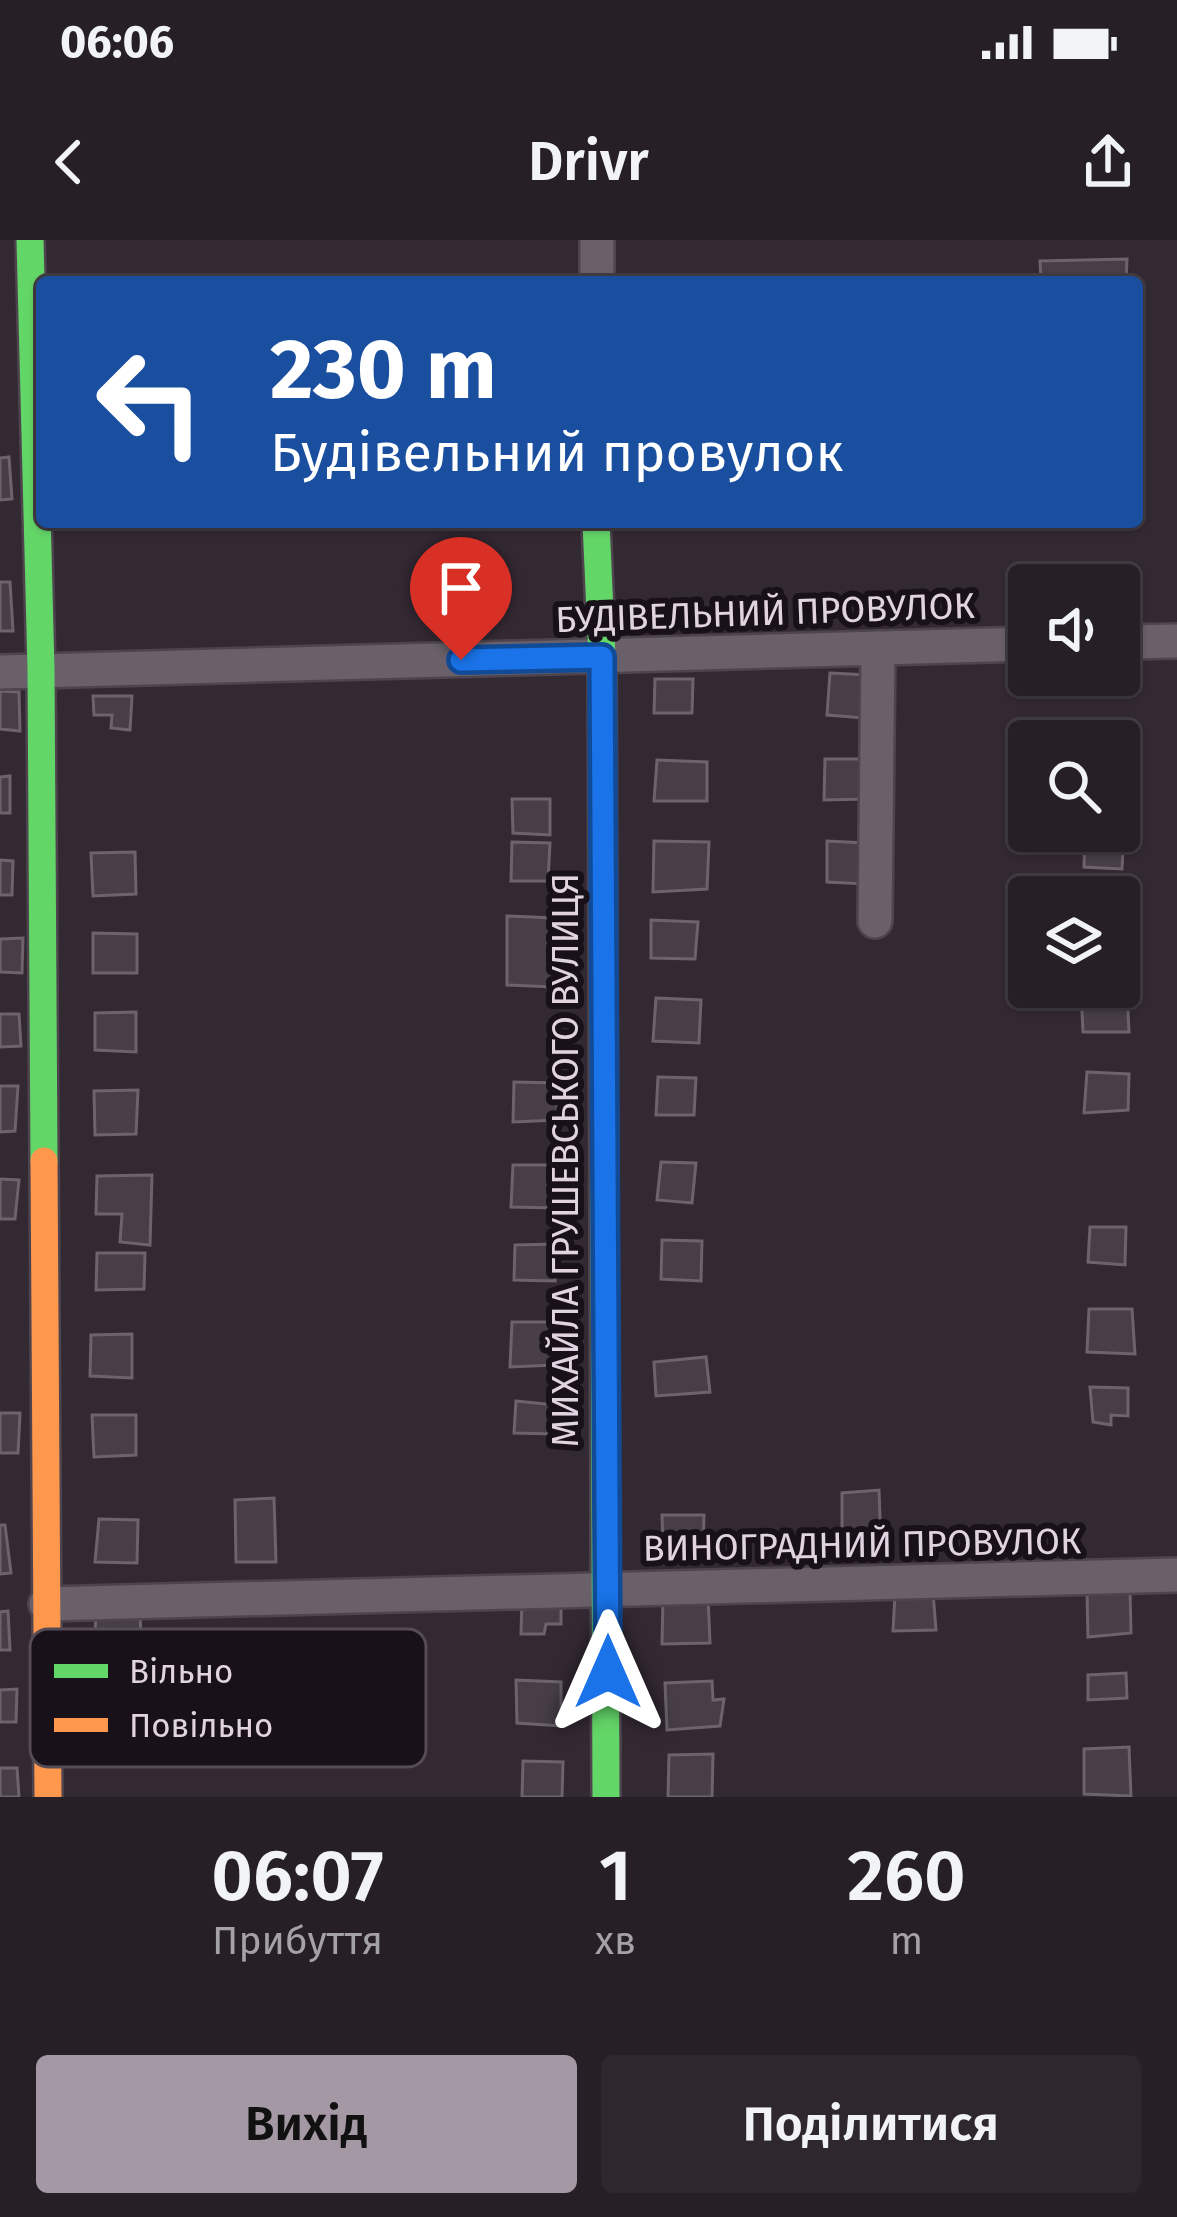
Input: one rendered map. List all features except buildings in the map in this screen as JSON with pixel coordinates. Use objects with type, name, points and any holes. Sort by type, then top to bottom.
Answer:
[{"type":"street","points":[[29,240],[36,490]]},
{"type":"street","points":[[597,240],[597,276]]},
{"type":"street","points":[[37,528],[46,1629]]},
{"type":"street","name":"МИХАЙЛА ГРУШЕВСЬКОГО ВУЛИЦЯ","points":[[596,528],[602,657],[607,1797]]},
{"type":"street","points":[[1140,641],[1177,640]]},
{"type":"street","name":"БУДІВЕЛЬНИЙ ПРОВУЛОК","points":[[0,672],[1008,645]]},
{"type":"street","points":[[875,921],[878,648]]},
{"type":"street","name":"ВИНОГРАДНИЙ ПРОВУЛОК","points":[[46,1604],[1177,1575]]},
{"type":"street","points":[[48,1767],[48,1797]]},
{"type":"traffic: fast","points":[[30,240],[36,474]]},
{"type":"traffic: fast","points":[[37,528],[44,1161]]},
{"type":"traffic: fast","points":[[596,528],[602,657],[606,1797]]},
{"type":"traffic: slow","points":[[44,1161],[47,1629]]},
{"type":"traffic: slow","points":[[48,1767],[48,1797]]},
{"type":"route","points":[[461,660],[602,657],[608,1672]]}]
